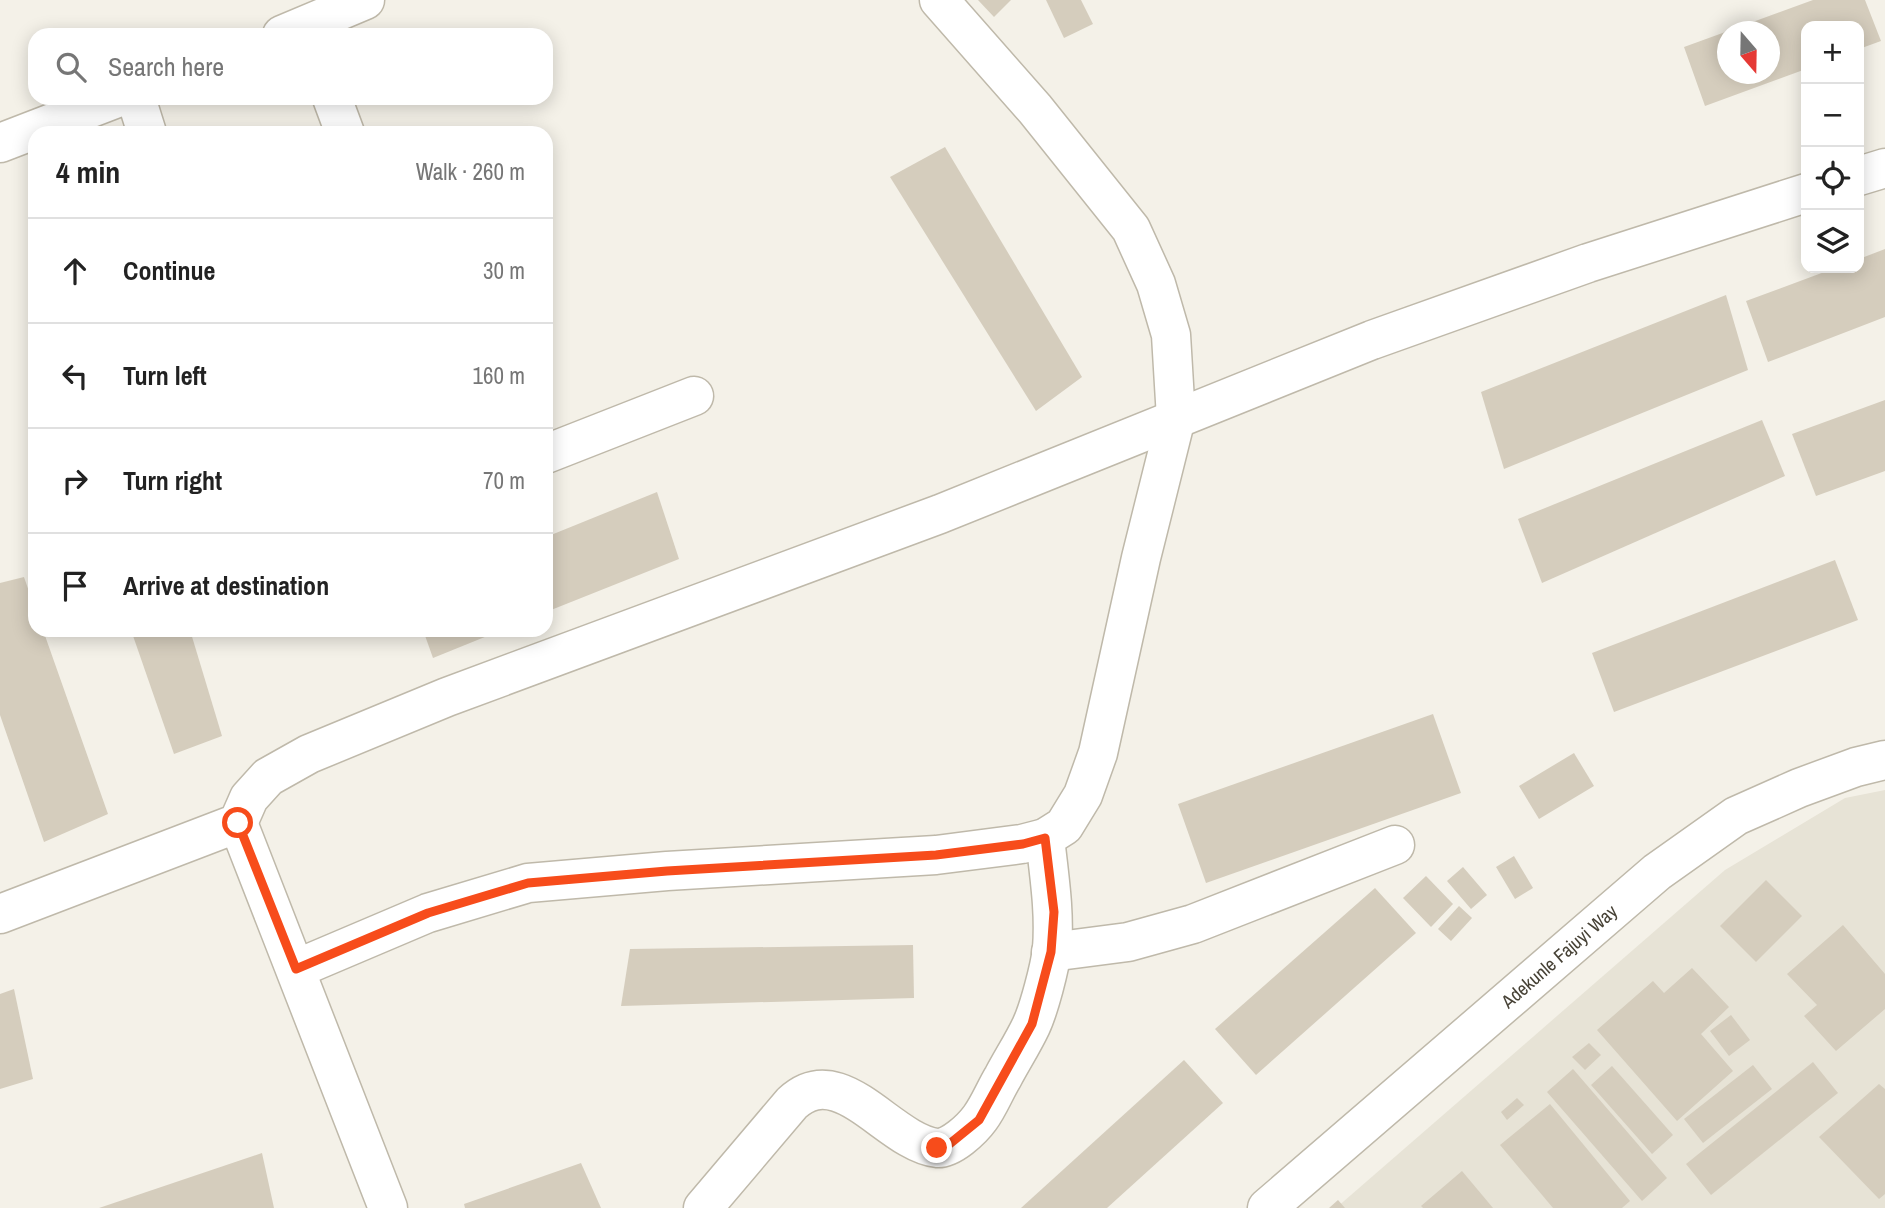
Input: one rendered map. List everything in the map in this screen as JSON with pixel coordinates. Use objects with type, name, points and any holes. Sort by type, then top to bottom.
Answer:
[{"type":"street","points":[[308,28],[365,0]]},
{"type":"street","points":[[296,969],[428,913],[528,883],[667,871],[936,855],[1023,844],[1045,838],[1064,826],[1083,794],[1098,753],[1138,571],[1177,418],[1171,335],[1156,284],[1131,229],[1035,109],[939,0]]},
{"type":"street","points":[[44,126],[99,105]]},
{"type":"street","points":[[138,105],[145,126]]},
{"type":"street","points":[[335,105],[342,126]]},
{"type":"street","points":[[0,143],[28,132]]},
{"type":"street","points":[[1864,174],[1885,168]]},
{"type":"street","points":[[0,914],[238,823],[249,798],[268,777],[309,754],[447,697],[940,514],[1372,340],[1563,272],[1801,195]]},
{"type":"street","points":[[553,451],[694,396]]},
{"type":"street","name":"Adekunle Fajuyi Way","points":[[1267,1208],[1668,864],[1736,816],[1856,766],[1885,760]]},
{"type":"street","points":[[238,823],[388,1208]]},
{"type":"street","points":[[703,1208],[792,1103],[812,1090],[825,1089],[843,1094],[916,1140],[937,1148],[947,1146],[959,1138],[979,1120],[1032,1024],[1051,952],[1054,912],[1045,838]]},
{"type":"street","points":[[1051,952],[1128,942],[1193,924],[1395,845]]},
{"type":"shaded area","points":[[1885,790],[1885,1208],[1336,1208],[1725,870],[1845,798]]},
{"type":"building","points":[[978,0],[1011,0],[994,17]]},
{"type":"building","points":[[1046,0],[1081,0],[1093,24],[1064,38]]},
{"type":"building","points":[[1813,0],[1865,0],[1881,41],[1864,47],[1864,21],[1801,21],[1801,71],[1780,79],[1780,21],[1755,21]]},
{"type":"building","points":[[1717,35],[1717,84],[1765,84],[1705,106],[1684,47]]},
{"type":"building","points":[[945,147],[1082,377],[1036,411],[890,177]]},
{"type":"building","points":[[1885,249],[1885,317],[1768,362],[1746,301],[1822,273],[1864,273],[1864,257]]},
{"type":"building","points":[[1726,295],[1748,370],[1504,469],[1481,392]]},
{"type":"building","points":[[1885,400],[1885,471],[1816,496],[1792,434]]},
{"type":"building","points":[[1762,420],[1785,476],[1542,583],[1518,519]]},
{"type":"building","points":[[657,492],[679,559],[553,609],[553,534]]},
{"type":"building","points":[[1835,560],[1858,620],[1614,712],[1592,653]]},
{"type":"building","points":[[24,577],[28,589],[28,637],[45,637],[108,814],[44,842],[0,715],[0,583]]},
{"type":"building","points":[[133,637],[192,637],[222,736],[174,754]]},
{"type":"building","points":[[426,637],[485,637],[433,658]]},
{"type":"building","points":[[1433,714],[1461,793],[1206,883],[1178,804]]},
{"type":"building","points":[[1574,753],[1594,786],[1539,819],[1519,786]]},
{"type":"building","points":[[1514,856],[1533,888],[1515,899],[1496,867]]},
{"type":"building","points":[[1463,867],[1487,895],[1471,909],[1447,881]]},
{"type":"building","points":[[1426,876],[1453,904],[1431,927],[1403,898]]},
{"type":"building","points":[[1766,880],[1802,916],[1756,962],[1720,926]]},
{"type":"building","points":[[1375,888],[1416,933],[1256,1075],[1215,1029]]},
{"type":"building","points":[[1459,906],[1472,918],[1451,941],[1438,929]]},
{"type":"building","points":[[1843,925],[1885,974],[1885,1009],[1836,1051],[1804,1016],[1817,1005],[1787,974]]},
{"type":"building","points":[[913,945],[914,998],[621,1006],[630,949]]},
{"type":"building","points":[[1692,968],[1729,1007],[1701,1034],[1733,1071],[1677,1121],[1597,1030],[1653,981],[1664,993]]},
{"type":"building","points":[[14,989],[33,1079],[0,1089],[0,994]]},
{"type":"building","points":[[1731,1015],[1750,1040],[1729,1056],[1710,1031]]},
{"type":"building","points":[[1589,1043],[1601,1055],[1585,1070],[1572,1057]]},
{"type":"building","points":[[1184,1060],[1223,1103],[1107,1208],[1021,1208]]},
{"type":"building","points":[[1813,1062],[1838,1093],[1711,1195],[1686,1164]]},
{"type":"building","points":[[1753,1065],[1772,1089],[1703,1143],[1684,1119]]},
{"type":"building","points":[[1612,1066],[1673,1135],[1652,1154],[1591,1085]]},
{"type":"building","points":[[1573,1069],[1667,1178],[1642,1201],[1547,1092]]},
{"type":"building","points":[[1879,1084],[1885,1089],[1885,1194],[1879,1199],[1819,1137]]},
{"type":"building","points":[[1517,1098],[1524,1105],[1507,1120],[1501,1112]]},
{"type":"building","points":[[1550,1104],[1630,1201],[1622,1208],[1553,1208],[1500,1145]]},
{"type":"building","points":[[262,1153],[274,1208],[99,1208]]},
{"type":"building","points":[[581,1163],[601,1208],[465,1208],[464,1204]]},
{"type":"building","points":[[1462,1171],[1493,1208],[1421,1206]]},
{"type":"building","points":[[1338,1200],[1345,1208],[1329,1208]]},
{"type":"route","points":[[238,823],[296,969],[428,913],[528,883],[667,871],[936,855],[1023,844],[1045,838],[1054,912],[1051,952],[1032,1024],[979,1120],[959,1138],[947,1146],[937,1148]]}]
